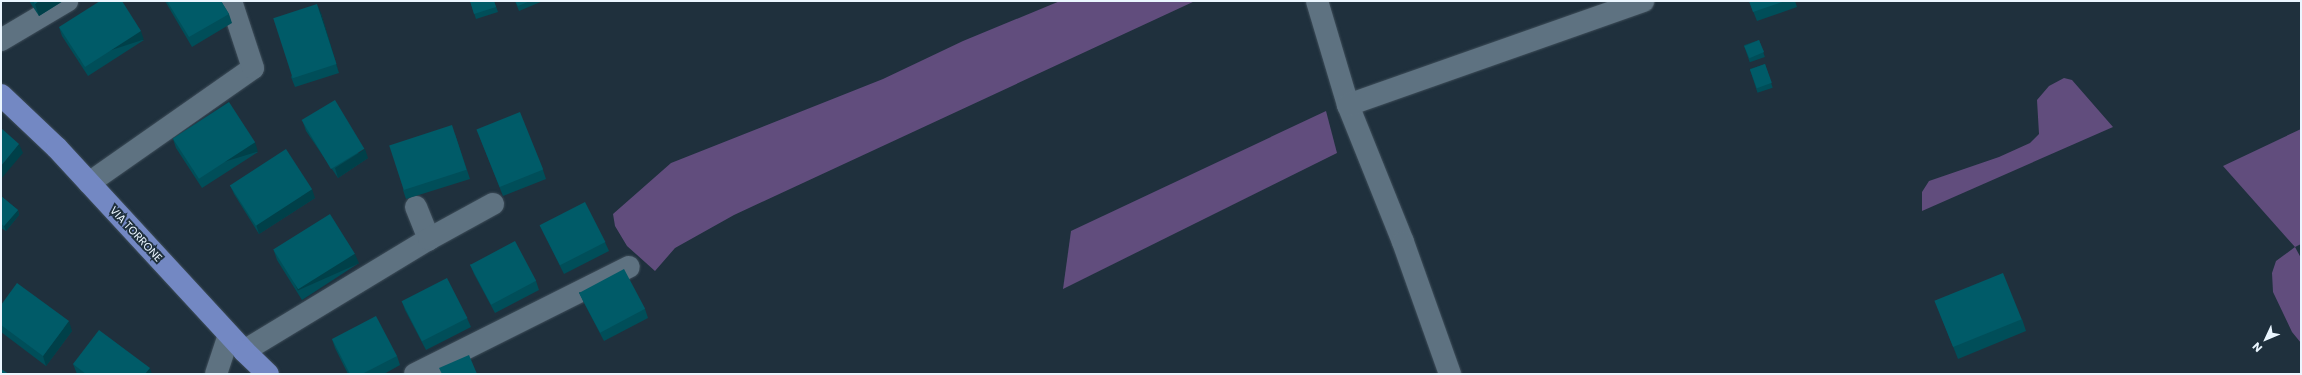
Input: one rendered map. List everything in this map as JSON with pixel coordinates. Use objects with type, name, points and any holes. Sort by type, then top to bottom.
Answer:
[{"type":"main road","name":"VIA TORRONE","points":[[1,95],[89,183],[228,335],[268,374]]},
{"type":"street","points":[[1,40],[67,1]]},
{"type":"street","points":[[89,183],[253,68],[231,1]]},
{"type":"street","points":[[1317,1],[1348,105],[1406,249],[1450,374]]},
{"type":"street","points":[[1348,105],[1643,1]]},
{"type":"street","points":[[244,351],[429,239],[493,204]]},
{"type":"street","points":[[416,207],[429,239]]},
{"type":"street","points":[[416,374],[629,267]]},
{"type":"street","points":[[216,374],[228,335]]},
{"type":"shaded area","points":[[1060,1],[1195,1],[734,215],[675,248],[655,271],[627,246],[615,226],[613,214],[671,163],[883,79],[963,41]]},
{"type":"shaded area","points":[[2064,78],[2072,80],[2113,127],[1922,211],[1922,192],[1929,181],[1999,157],[2030,143],[2039,134],[2037,100],[2049,86]]},
{"type":"shaded area","points":[[1326,111],[1337,153],[1063,289],[1071,231]]},
{"type":"shaded area","points":[[2301,129],[2301,244],[2295,247],[2223,166]]},
{"type":"shaded area","points":[[2295,247],[2301,258],[2301,343],[2292,332],[2273,292],[2272,273],[2276,261]]},
{"type":"building","points":[[100,1],[122,1],[141,31],[85,67],[59,27]]},
{"type":"building","points":[[167,1],[221,1],[229,14],[189,37]]},
{"type":"building","points":[[470,1],[494,1],[496,7],[474,14]]},
{"type":"building","points":[[515,1],[530,1],[518,6]]},
{"type":"building","points":[[1749,1],[1785,1],[1753,12]]},
{"type":"building","points":[[317,4],[336,64],[293,78],[273,18]]},
{"type":"building","points":[[1759,40],[1764,52],[1749,58],[1744,46]]},
{"type":"building","points":[[1765,64],[1772,83],[1757,88],[1750,69]]},
{"type":"building","points":[[335,100],[364,149],[331,169],[302,120]]},
{"type":"building","points":[[229,102],[255,142],[199,179],[173,138]]},
{"type":"building","points":[[520,112],[543,169],[500,187],[476,130]]},
{"type":"building","points":[[452,125],[467,170],[404,190],[389,145]]},
{"type":"building","points":[[1,128],[19,144],[1,166]]},
{"type":"building","points":[[286,149],[312,189],[256,226],[230,185]]},
{"type":"building","points":[[1,196],[18,210],[4,226],[1,224]]},
{"type":"building","points":[[585,202],[605,242],[560,265],[540,225]]},
{"type":"building","points":[[330,214],[355,254],[298,289],[273,250]]},
{"type":"building","points":[[515,241],[536,281],[491,305],[470,265]]},
{"type":"building","points":[[624,269],[645,309],[600,333],[579,293]]},
{"type":"building","points":[[2003,273],[2022,319],[1953,347],[1934,301]]},
{"type":"building","points":[[447,278],[467,318],[422,341],[402,301]]},
{"type":"building","points":[[17,283],[69,321],[43,356],[1,325],[1,305]]},
{"type":"building","points":[[376,316],[397,356],[362,374],[350,374],[332,339]]},
{"type":"building","points":[[99,330],[150,368],[145,374],[86,374],[73,364]]},
{"type":"building","points":[[469,355],[477,374],[442,374],[439,368]]},
{"type":"building","points":[[1,369],[9,374],[1,374]]}]
